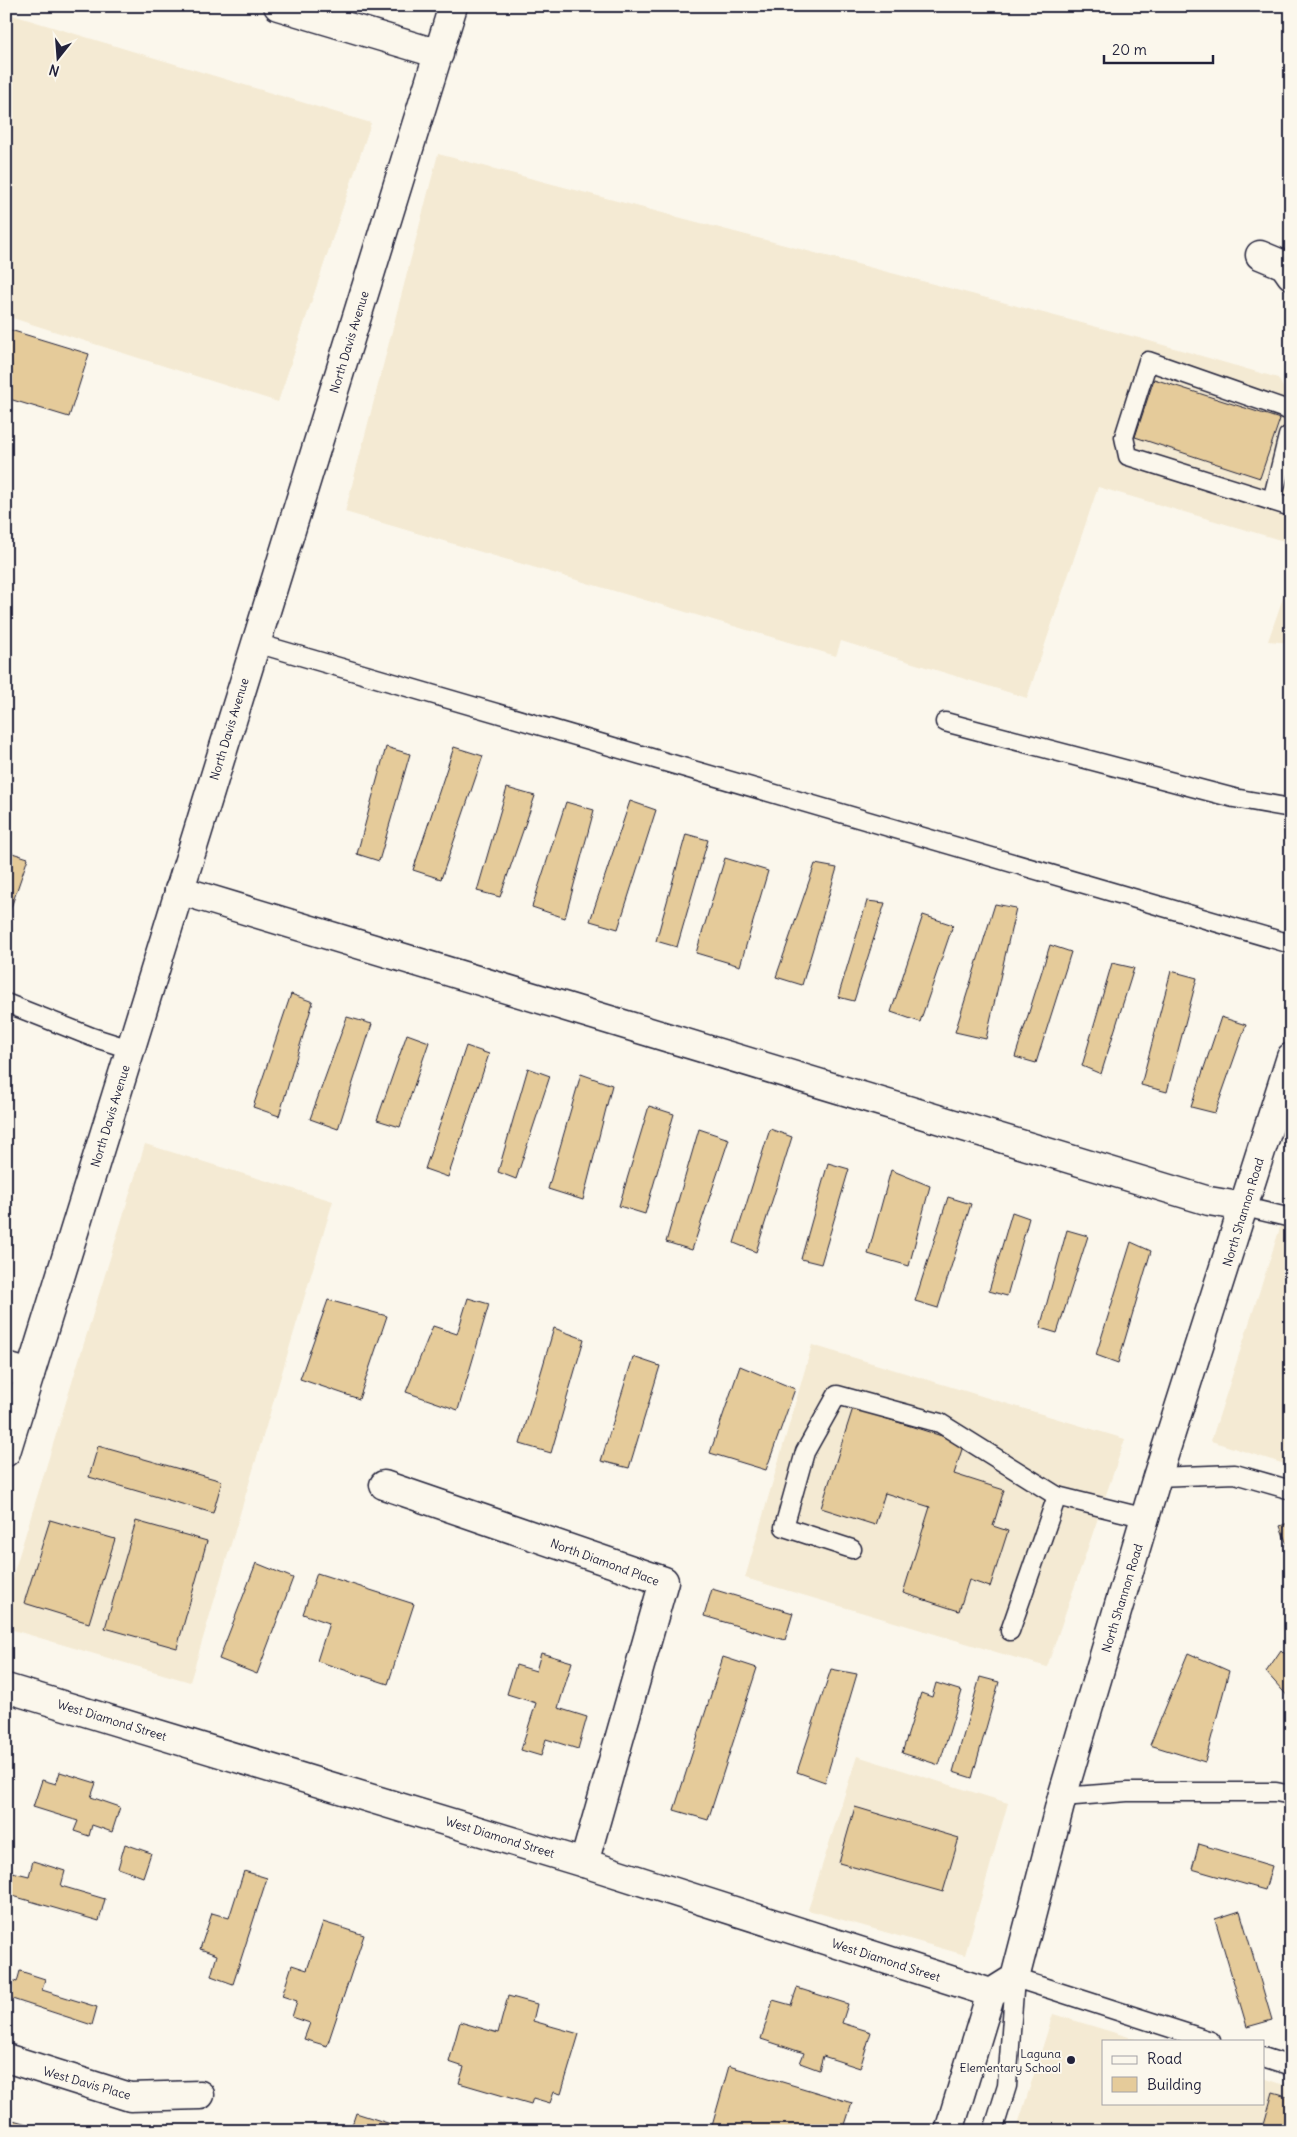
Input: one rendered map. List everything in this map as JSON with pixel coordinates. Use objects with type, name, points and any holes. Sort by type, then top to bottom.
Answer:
[{"type":"street","points":[[278,6],[439,54]]},
{"type":"street","name":"North Davis Avenue","points":[[6,1452],[18,1370],[130,1049],[453,6]]},
{"type":"street","points":[[1260,255],[1284,265],[1291,275]]},
{"type":"street","points":[[180,890],[1209,1201],[1245,1208]]},
{"type":"street","name":"North Shannon Road","points":[[1015,1978],[1062,1798],[1157,1477],[1245,1208],[1291,1057]]},
{"type":"street","name":"North Diamond Place","points":[[384,1485],[664,1582],[584,1863]]},
{"type":"street","name":"West Diamond Street","points":[[6,1688],[584,1863],[991,1993]]},
{"type":"street","points":[[949,2131],[991,1993],[1015,1978]]},
{"type":"street","name":"West Davis Place","points":[[6,2058],[130,2097],[200,2095]]},
{"type":"lane","points":[[1291,411],[1148,361],[1124,437],[1128,456],[1291,507]]},
{"type":"lane","points":[[1272,501],[1290,434]]},
{"type":"lane","points":[[256,643],[1291,944]]},
{"type":"lane","points":[[945,722],[1198,789],[1291,808]]},
{"type":"lane","points":[[6,1003],[92,1037],[130,1049]]},
{"type":"lane","points":[[1245,1208],[1291,1218]]},
{"type":"lane","points":[[852,1548],[784,1528],[805,1452],[837,1396],[940,1422],[1057,1496],[1146,1518]]},
{"type":"lane","points":[[1157,1477],[1235,1474],[1291,1490]]},
{"type":"lane","points":[[1010,1631],[1057,1496]]},
{"type":"lane","points":[[1062,1798],[1127,1792],[1276,1792],[1291,1795]]},
{"type":"lane","points":[[993,2131],[1007,2086],[1015,1978],[1208,2040]]},
{"type":"lane","points":[[1264,2057],[1291,2066]]},
{"type":"shaded area","points":[[6,13],[371,123],[278,402],[6,316]]},
{"type":"shaded area","points":[[438,154],[1139,338],[1278,378],[1291,403],[1291,543],[1098,487],[1027,698],[841,641],[836,656],[345,512]]},
{"type":"shaded area","points":[[1291,575],[1291,643],[1268,641]]},
{"type":"shaded area","points":[[145,1144],[333,1201],[190,1682],[6,1628],[6,1598]]},
{"type":"shaded area","points":[[1291,1194],[1291,1466],[1211,1441]]},
{"type":"shaded area","points":[[812,1345],[1125,1439],[1047,1667],[745,1578]]},
{"type":"shaded area","points":[[857,1756],[1008,1803],[965,1955],[808,1910]]},
{"type":"shaded area","name":"Laguna Elementary School","points":[[1053,2014],[1139,2040],[1102,2040],[1102,2104],[1264,2104],[1264,2078],[1291,2087],[1291,2131],[1016,2131]]},
{"type":"building","points":[[7,329],[89,354],[69,417],[6,398]]},
{"type":"building","points":[[1154,379],[1280,419],[1260,478],[1135,437]]},
{"type":"building","points":[[386,747],[410,754],[379,861],[357,854]]},
{"type":"building","points":[[454,747],[483,756],[441,879],[413,870]]},
{"type":"building","points":[[507,788],[535,796],[500,897],[477,891]]},
{"type":"building","points":[[630,801],[656,810],[618,929],[590,921]]},
{"type":"building","points":[[566,802],[594,810],[565,918],[532,907]]},
{"type":"building","points":[[686,834],[708,840],[677,947],[656,941]]},
{"type":"building","points":[[6,851],[28,858],[6,922]]},
{"type":"building","points":[[725,858],[768,871],[740,966],[696,953]]},
{"type":"building","points":[[815,864],[837,868],[802,985],[776,977]]},
{"type":"building","points":[[867,901],[885,903],[854,1001],[838,997]]},
{"type":"building","points":[[995,904],[1016,908],[986,1039],[955,1032]]},
{"type":"building","points":[[923,915],[953,925],[920,1022],[891,1012]]},
{"type":"building","points":[[1050,945],[1071,952],[1036,1063],[1015,1057]]},
{"type":"building","points":[[1112,963],[1134,968],[1101,1074],[1082,1066]]},
{"type":"building","points":[[1171,971],[1197,978],[1167,1092],[1141,1085]]},
{"type":"building","points":[[291,994],[313,1002],[279,1116],[253,1107]]},
{"type":"building","points":[[347,1017],[372,1024],[338,1129],[310,1119]]},
{"type":"building","points":[[1221,1017],[1246,1025],[1215,1113],[1191,1107]]},
{"type":"building","points":[[407,1034],[429,1042],[400,1127],[377,1120]]},
{"type":"building","points":[[466,1046],[489,1054],[448,1177],[425,1169]]},
{"type":"building","points":[[528,1068],[550,1076],[516,1179],[498,1172]]},
{"type":"building","points":[[581,1074],[612,1085],[583,1200],[548,1189]]},
{"type":"building","points":[[649,1106],[674,1114],[645,1214],[619,1206]]},
{"type":"building","points":[[699,1129],[729,1139],[692,1250],[666,1242]]},
{"type":"building","points":[[770,1129],[792,1137],[756,1252],[734,1243]]},
{"type":"building","points":[[828,1163],[849,1169],[821,1264],[801,1259]]},
{"type":"building","points":[[891,1170],[930,1186],[909,1266],[868,1254]]},
{"type":"building","points":[[948,1197],[971,1204],[938,1308],[915,1301]]},
{"type":"building","points":[[1012,1212],[1029,1218],[1007,1296],[989,1291]]},
{"type":"building","points":[[1067,1230],[1088,1236],[1057,1333],[1040,1328]]},
{"type":"building","points":[[1131,1242],[1151,1251],[1118,1363],[1096,1355]]},
{"type":"building","points":[[468,1298],[489,1304],[458,1410],[406,1392],[433,1326],[457,1334]]},
{"type":"building","points":[[328,1300],[387,1316],[359,1399],[300,1379]]},
{"type":"building","points":[[554,1328],[584,1339],[551,1453],[520,1444]]},
{"type":"building","points":[[633,1357],[660,1366],[629,1468],[601,1461]]},
{"type":"building","points":[[740,1366],[795,1389],[766,1470],[710,1453]]},
{"type":"building","points":[[853,1408],[964,1443],[954,1474],[1004,1490],[993,1526],[1008,1531],[990,1587],[969,1580],[959,1611],[903,1593],[930,1507],[885,1493],[875,1525],[821,1508]]},
{"type":"building","points":[[98,1446],[222,1481],[213,1513],[89,1477]]},
{"type":"building","points":[[50,1520],[115,1539],[89,1623],[24,1603]]},
{"type":"building","points":[[136,1521],[207,1541],[177,1648],[105,1628]]},
{"type":"building","points":[[1291,1522],[1291,1555],[1280,1526]]},
{"type":"building","points":[[256,1563],[293,1578],[257,1674],[219,1659]]},
{"type":"building","points":[[317,1573],[414,1604],[388,1684],[317,1661],[329,1623],[303,1614]]},
{"type":"building","points":[[712,1589],[793,1613],[785,1640],[704,1616]]},
{"type":"building","points":[[1281,1650],[1291,1660],[1291,1700],[1266,1672]]},
{"type":"building","points":[[541,1653],[572,1662],[558,1708],[587,1717],[578,1749],[546,1739],[541,1756],[521,1750],[536,1703],[507,1694],[516,1665],[536,1671]]},
{"type":"building","points":[[1188,1653],[1229,1671],[1205,1762],[1150,1745]]},
{"type":"building","points":[[723,1657],[757,1668],[708,1820],[674,1810]]},
{"type":"building","points":[[831,1669],[857,1674],[825,1782],[797,1772]]},
{"type":"building","points":[[980,1677],[999,1682],[972,1778],[953,1772]]},
{"type":"building","points":[[936,1683],[962,1691],[939,1765],[902,1753],[921,1693],[932,1697]]},
{"type":"building","points":[[60,1772],[96,1783],[91,1797],[120,1807],[112,1832],[92,1825],[89,1836],[74,1831],[78,1821],[33,1807],[42,1780],[56,1784]]},
{"type":"building","points":[[855,1807],[959,1838],[943,1892],[839,1863]]},
{"type":"building","points":[[125,1844],[151,1853],[143,1877],[118,1868]]},
{"type":"building","points":[[1199,1844],[1272,1866],[1265,1890],[1192,1869]]},
{"type":"building","points":[[33,1861],[65,1871],[61,1886],[105,1899],[99,1921],[6,1894],[8,1871],[29,1876]]},
{"type":"building","points":[[244,1871],[267,1878],[233,1984],[211,1976],[217,1955],[200,1949],[212,1913],[229,1918]]},
{"type":"building","points":[[1240,1911],[1272,2020],[1247,2027],[1215,1919]]},
{"type":"building","points":[[323,1922],[364,1935],[327,2046],[304,2039],[310,2023],[292,2017],[297,2001],[282,1996],[292,1965],[307,1970]]},
{"type":"building","points":[[20,1971],[45,1979],[42,1990],[97,2007],[92,2025],[6,1997],[11,1980],[17,1982]]},
{"type":"building","points":[[797,1988],[848,2004],[842,2023],[871,2032],[860,2068],[823,2056],[819,2070],[800,2063],[804,2053],[761,2039],[773,2000],[791,2005]]},
{"type":"building","points":[[508,1996],[537,2004],[533,2021],[579,2034],[561,2094],[554,2092],[550,2103],[533,2098],[531,2104],[459,2083],[464,2067],[449,2062],[460,2022],[498,2033]]},
{"type":"building","points":[[729,2066],[852,2103],[843,2131],[727,2131],[712,2126]]},
{"type":"building","points":[[1273,2092],[1291,2097],[1291,2131],[1262,2131]]},
{"type":"building","points":[[356,2113],[397,2126],[396,2131],[350,2131]]},
{"type":"building","points":[[6,2118],[41,2128],[41,2131],[6,2131]]},
{"type":"place","name":"Laguna Elementary School","points":[[1071,2060]]}]
